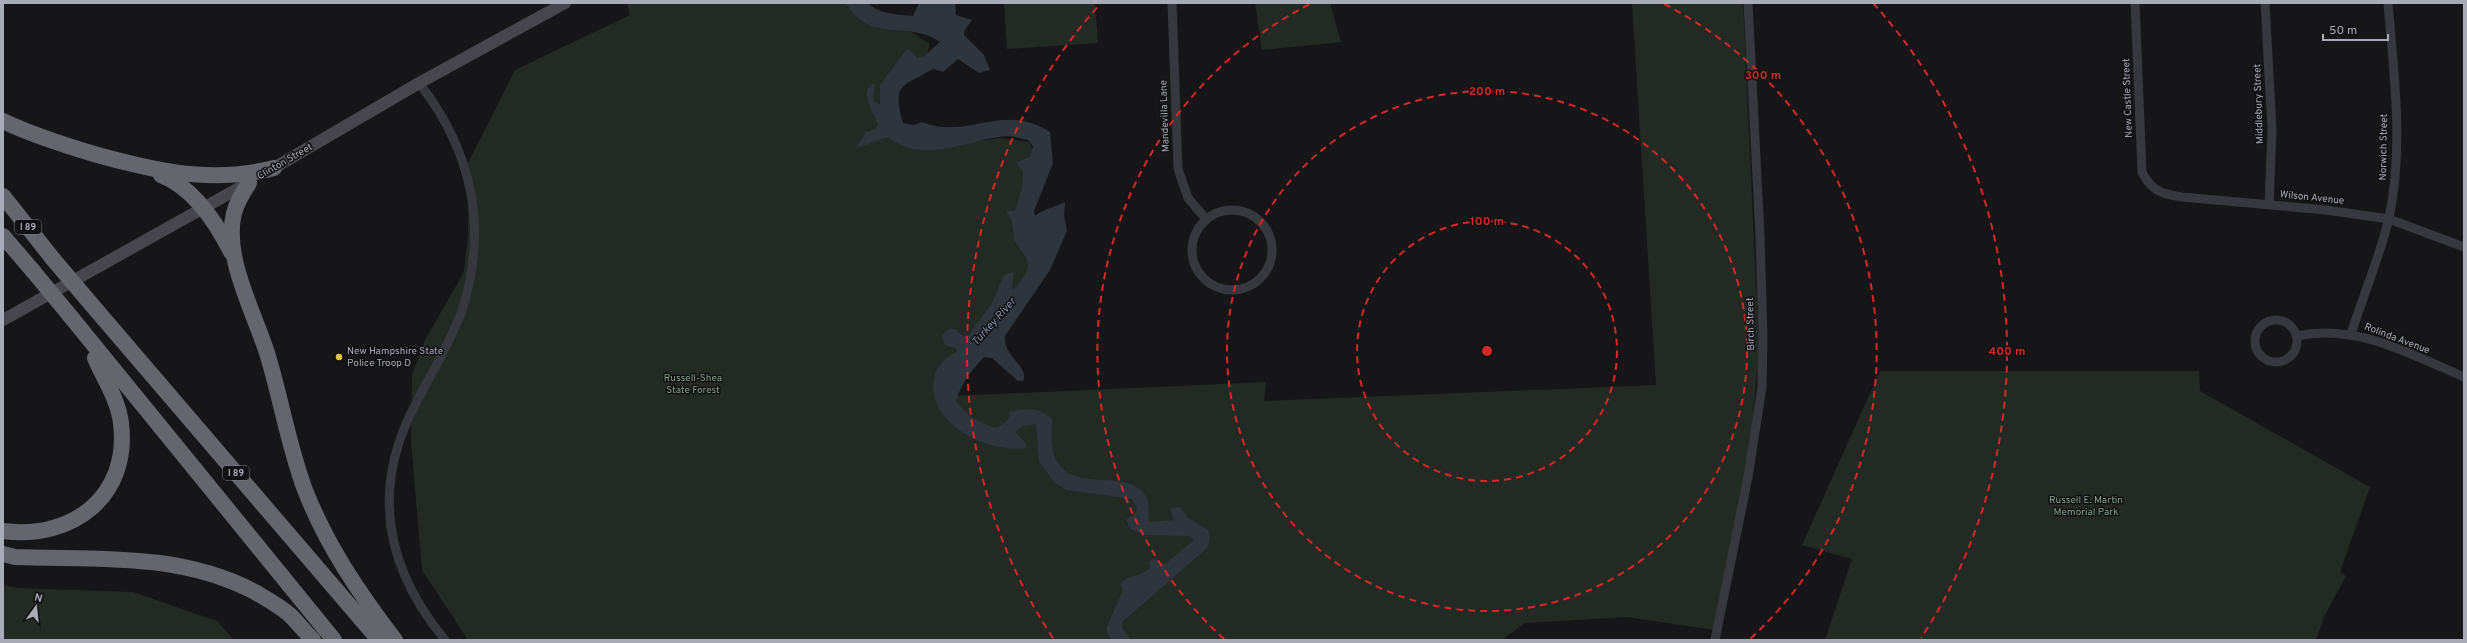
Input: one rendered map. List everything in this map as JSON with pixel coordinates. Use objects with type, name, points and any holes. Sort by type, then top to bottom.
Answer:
[{"type":"highway","points":[[3,121],[67,146],[145,168],[168,178],[182,187],[203,209],[218,228],[237,266]]},
{"type":"highway","points":[[145,168],[195,175],[255,173],[274,168]]},
{"type":"highway","points":[[249,183],[238,201],[233,218],[232,245],[237,266],[267,352],[305,489],[340,563],[356,588],[395,640]]},
{"type":"highway","name":"I 89","points":[[3,196],[92,305],[379,640]]},
{"type":"highway","name":"I 89","points":[[3,236],[334,640]]},
{"type":"highway","points":[[3,531],[21,533],[42,532],[61,527],[79,518],[95,505],[108,489],[117,471],[122,441],[121,421],[116,401],[86,336]]},
{"type":"highway","points":[[3,554],[15,557],[164,562],[193,568],[218,575],[264,597],[290,615],[313,640]]},
{"type":"main road","name":"Clinton Street","points":[[3,320],[203,209],[419,84],[565,3]]},
{"type":"street","name":"Mandevilla Lane","points":[[1172,3],[1178,168],[1188,198],[1206,219]]},
{"type":"street","name":"Birch Street","points":[[1715,640],[1748,477],[1762,387],[1764,337],[1748,3]]},
{"type":"street","name":"New Castle Street","points":[[2135,3],[2142,172],[2153,189]]},
{"type":"street","name":"Middlebury Street","points":[[2265,3],[2271,115],[2270,205]]},
{"type":"street","name":"Norwich Street","points":[[2351,334],[2388,219],[2396,172],[2397,130],[2388,3]]},
{"type":"street","points":[[419,84],[440,110],[461,156],[470,185],[474,215],[475,245],[469,285],[460,314],[399,443],[388,492],[390,524],[395,554],[406,583],[421,609],[445,640]]},
{"type":"street","name":"Wilson Avenue","points":[[2153,189],[2168,195],[2388,219],[2464,247]]},
{"type":"street","points":[[1236,210],[1251,215],[1263,225],[1270,239],[1272,254],[1267,269],[1256,281],[1242,288],[1227,289],[1212,284],[1201,274],[1194,261],[1192,246],[1197,231],[1206,219],[1220,212],[1236,210]]},
{"type":"street","points":[[2270,321],[2284,321],[2290,325],[2297,336],[2295,350],[2285,360],[2278,362],[2264,358],[2256,347],[2255,341],[2259,328],[2270,321]]},
{"type":"street","name":"Rolinda Avenue","points":[[2297,336],[2322,333],[2351,334],[2383,343],[2464,377]]},
{"type":"green space","name":"Russell-Shea State Forest","points":[[627,3],[866,3],[930,44],[926,57],[905,66],[886,112],[935,147],[1001,138],[1029,142],[1033,151],[1034,260],[1016,297],[952,396],[1266,382],[1264,401],[1656,385],[1632,3],[1743,3],[1760,372],[1757,372],[1749,460],[1715,630],[1626,617],[1525,623],[1502,640],[468,640],[422,570],[411,442],[412,375],[425,340],[464,272],[468,234],[468,163],[515,70],[630,15]]},
{"type":"green space","points":[[1004,3],[1095,3],[1098,43],[1007,49]]},
{"type":"green space","points":[[1255,3],[1330,3],[1341,42],[1262,50]]},
{"type":"green space","name":"Russell E. Martin Memorial Park","points":[[1880,371],[2199,371],[2200,391],[2370,487],[2340,572],[2346,576],[2324,617],[2316,640],[1825,640],[1852,559],[1802,545]]},
{"type":"green space","points":[[3,585],[17,588],[133,592],[217,621],[234,640],[3,640]]},
{"type":"water","name":"Turkey River","points":[[845,3],[868,3],[877,10],[883,12],[913,16],[919,3],[955,3],[956,15],[972,20],[964,31],[964,35],[984,55],[990,70],[979,73],[958,59],[943,72],[933,69],[907,83],[899,93],[900,110],[903,123],[914,125],[922,122],[939,127],[955,127],[1000,120],[1016,120],[1032,123],[1050,132],[1053,163],[1034,211],[1035,216],[1065,202],[1064,216],[1067,231],[1050,270],[1005,336],[1005,343],[1008,350],[1023,371],[1023,381],[1018,381],[992,358],[984,357],[967,378],[956,402],[971,417],[994,428],[1005,423],[1010,412],[1027,409],[1042,412],[1052,419],[1053,451],[1057,461],[1065,471],[1076,476],[1089,479],[1128,483],[1139,489],[1148,501],[1149,522],[1174,520],[1170,508],[1180,507],[1188,518],[1208,530],[1210,538],[1207,548],[1122,622],[1122,628],[1131,640],[1111,640],[1106,629],[1123,590],[1120,584],[1127,579],[1147,571],[1150,568],[1149,562],[1153,559],[1165,564],[1194,540],[1190,536],[1145,535],[1131,529],[1126,520],[1135,514],[1137,507],[1132,499],[1067,490],[1055,483],[1039,461],[1036,424],[1023,426],[1015,432],[1025,442],[1027,448],[1012,449],[995,446],[979,441],[963,433],[950,422],[940,410],[934,395],[934,379],[939,366],[945,359],[957,352],[956,348],[945,345],[942,335],[949,329],[955,329],[963,336],[969,335],[992,303],[1004,275],[1014,272],[1012,288],[1014,290],[1025,275],[1028,267],[1027,259],[1014,240],[1012,221],[1006,211],[1015,211],[1022,187],[1023,171],[1017,162],[1030,157],[1033,146],[1028,140],[1007,136],[946,148],[916,150],[902,145],[888,137],[856,148],[866,132],[876,129],[878,125],[868,102],[867,91],[870,87],[875,83],[873,98],[875,103],[880,104],[880,85],[906,50],[910,50],[917,58],[924,56],[940,42],[921,33],[880,28],[871,25],[857,17]]},
{"type":"place","name":"New Hampshire State Police Troop D","points":[[339,357]]}]
